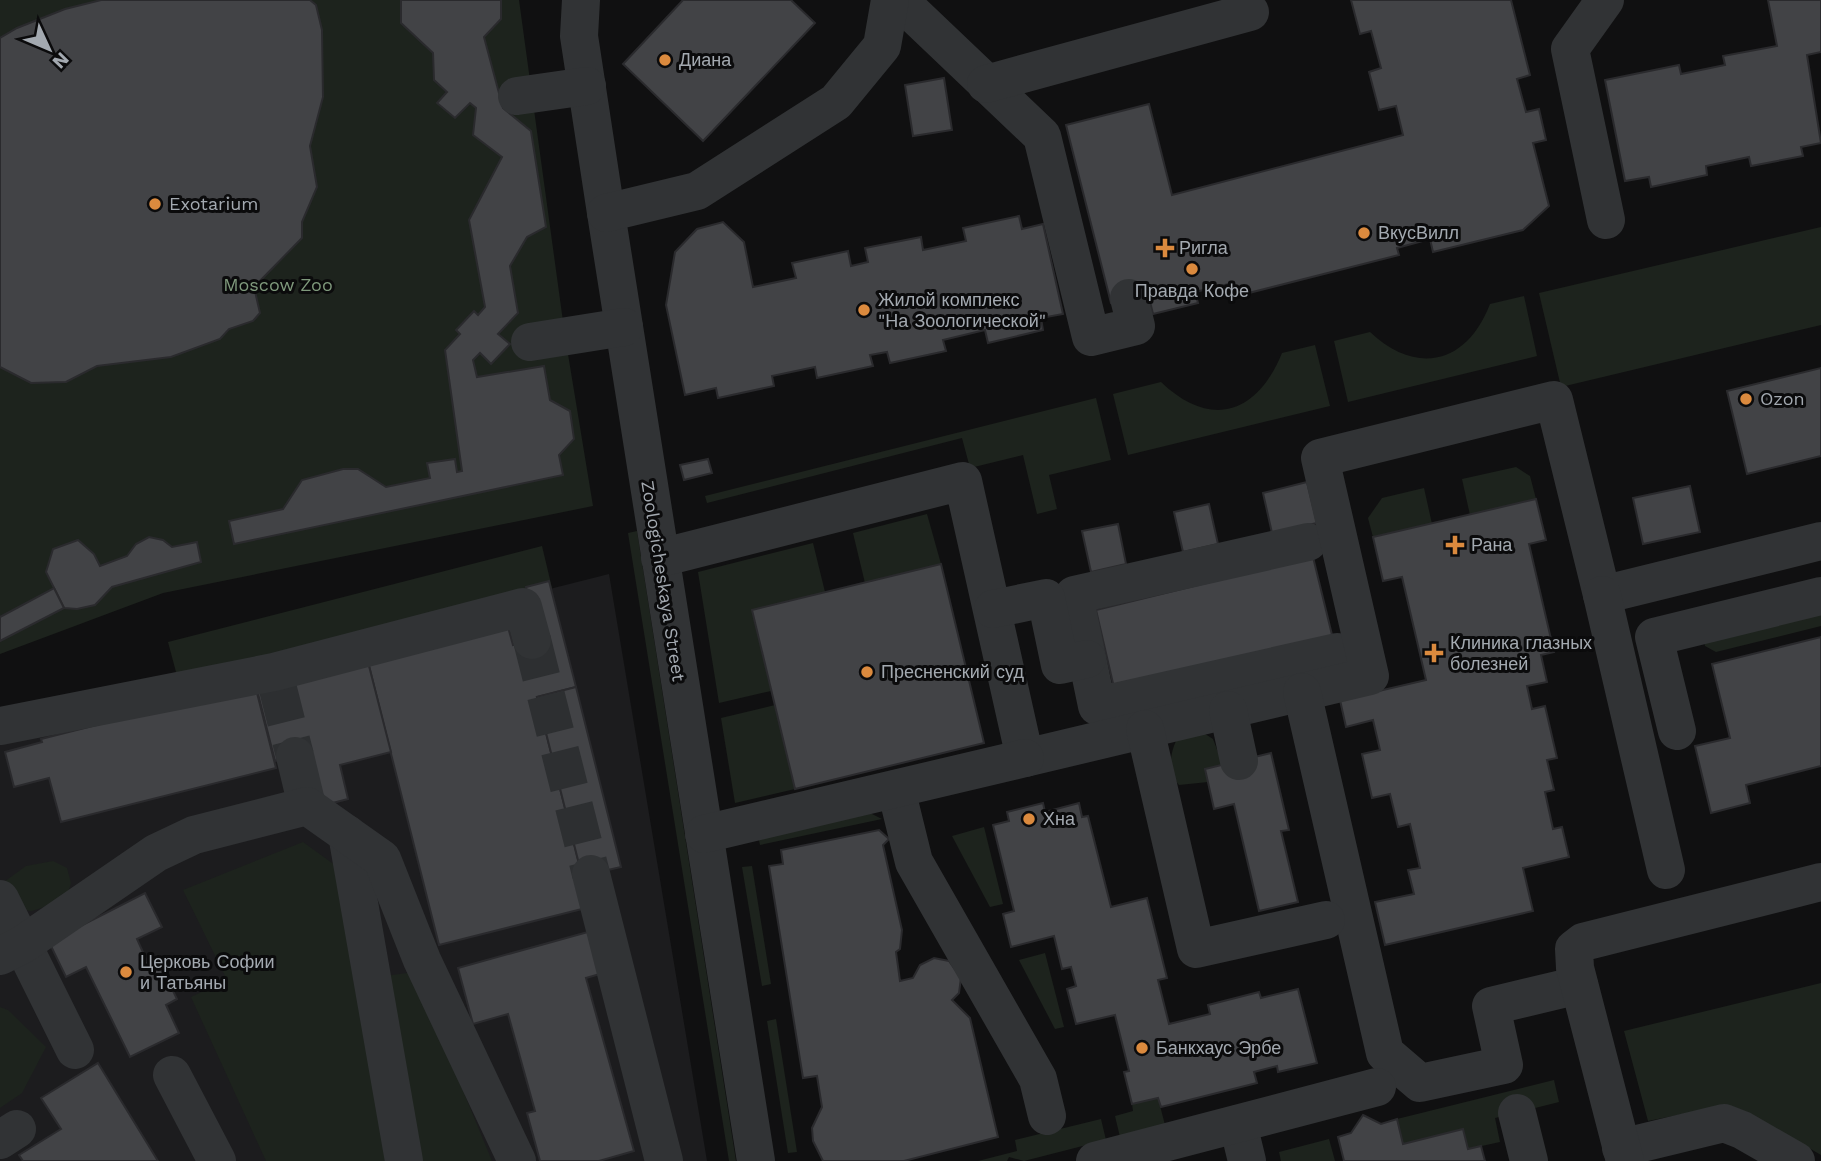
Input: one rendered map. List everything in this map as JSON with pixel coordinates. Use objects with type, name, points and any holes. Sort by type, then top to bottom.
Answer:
[{"type":"street","name":"Zoologicheskaya Street","points":[[581,0],[579,36],[756,1161]]},
{"type":"street","points":[[606,214],[697,191],[836,102],[882,46],[890,0]]},
{"type":"street","points":[[899,0],[1042,136],[1091,337],[1136,326],[1129,298]]},
{"type":"street","points":[[1605,0],[1570,49],[1606,220]]},
{"type":"street","points":[[986,84],[1250,12]]},
{"type":"street","points":[[517,96],[587,86]]},
{"type":"street","points":[[530,342],[624,327]]},
{"type":"street","points":[[704,834],[1370,676],[1320,458],[1555,400],[1666,870]]},
{"type":"street","points":[[660,558],[963,481],[1025,758]]},
{"type":"street","points":[[1601,595],[1821,541]]},
{"type":"street","points":[[1308,542],[1074,595],[1097,706],[1337,652]]},
{"type":"street","points":[[1677,731],[1654,637],[1821,596]]},
{"type":"street","points":[[993,609],[1046,598],[1060,665],[1087,659]]},
{"type":"street","points":[[0,726],[275,678],[523,607],[532,640]]},
{"type":"street","points":[[1302,692],[1385,1054],[1420,1083],[1504,1065],[1492,1006],[1579,985]]},
{"type":"street","points":[[1228,710],[1239,761]]},
{"type":"street","points":[[1145,729],[1196,948],[1326,920]]},
{"type":"street","points":[[295,756],[307,806],[382,859],[422,960],[517,1161]]},
{"type":"street","points":[[897,789],[914,862],[1038,1080],[1047,1116]]},
{"type":"street","points":[[11,951],[156,853],[194,835],[307,806]]},
{"type":"street","points":[[347,834],[404,1161]]},
{"type":"street","points":[[591,874],[664,1161]]},
{"type":"street","points":[[1796,1161],[1742,1130],[1724,1123],[1623,1154],[1573,956],[1577,944],[1821,882]]},
{"type":"street","points":[[0,899],[11,951],[75,1050]]},
{"type":"street","points":[[172,1075],[217,1161]]},
{"type":"street","points":[[1095,1161],[1377,1087]]},
{"type":"street","points":[[1517,1113],[1528,1161]]},
{"type":"street","points":[[1238,1124],[1247,1161]]},
{"type":"shaded area","points":[[609,574],[707,1161],[0,1161],[0,720],[179,683]]},
{"type":"green space","name":"Moscow Zoo","points":[[0,0],[519,0],[565,336],[593,506],[163,593],[0,654]]},
{"type":"green space","points":[[1821,227],[1821,325],[1561,387],[1539,293]]},
{"type":"green space","points":[[1524,296],[1537,356],[1348,402],[1334,341],[1370,332],[1405,355],[1439,357],[1454,351],[1468,340],[1490,304]]},
{"type":"green space","points":[[1315,345],[1330,406],[1128,455],[1113,394],[1161,382],[1179,397],[1197,406],[1214,410],[1231,408],[1246,402],[1259,390],[1272,374],[1282,353]]},
{"type":"green space","points":[[1096,398],[1111,460],[1049,475],[1057,509],[1037,514],[1023,455],[970,468],[962,438],[707,503],[705,496]]},
{"type":"green space","points":[[1516,467],[1530,476],[1536,499],[1470,515],[1462,479]]},
{"type":"green space","points":[[1424,488],[1432,524],[1373,537],[1368,518],[1382,498]]},
{"type":"green space","points":[[927,514],[941,564],[865,583],[853,533]]},
{"type":"green space","points":[[637,531],[736,1161],[729,1161],[628,533]]},
{"type":"green space","points":[[813,543],[825,592],[752,610],[771,691],[719,703],[698,572]]},
{"type":"green space","points":[[542,546],[552,588],[179,683],[168,642]]},
{"type":"green space","points":[[1821,608],[1821,626],[1716,652],[1705,646],[1704,641]]},
{"type":"green space","points":[[775,705],[795,789],[735,803],[721,718]]},
{"type":"green space","points":[[1202,732],[1213,739],[1223,765],[1205,769],[1208,782],[1179,785],[1171,768],[1171,756],[1177,739]]},
{"type":"green space","points":[[870,813],[882,819],[760,845],[758,836]]},
{"type":"green space","points":[[984,827],[1003,904],[990,907],[952,836]]},
{"type":"green space","points":[[303,842],[339,868],[390,1161],[266,1161],[191,997],[227,980],[183,890]]},
{"type":"green space","points":[[53,861],[67,868],[71,883],[66,900],[32,911],[19,910],[4,882],[26,866]]},
{"type":"green space","points":[[752,866],[771,984],[762,986],[742,867]]},
{"type":"green space","points":[[1045,953],[1064,1027],[1055,1029],[1019,960]]},
{"type":"green space","points":[[414,972],[492,1161],[416,1161],[385,976]]},
{"type":"green space","points":[[1821,983],[1821,1155],[1747,1112],[1728,1105],[1648,1121],[1624,1031]]},
{"type":"green space","points":[[0,1007],[8,1010],[46,1047],[22,1093],[0,1108]]},
{"type":"green space","points":[[776,1019],[797,1152],[788,1153],[767,1021]]},
{"type":"green space","points":[[1554,1080],[1559,1102],[1495,1118],[1500,1142],[1468,1149],[1463,1129],[1403,1144],[1397,1119]]},
{"type":"green space","points":[[1158,1098],[1165,1125],[1120,1137],[1115,1116],[1133,1111],[1132,1104]]},
{"type":"green space","points":[[1101,1119],[1106,1140],[1024,1161],[1009,1157],[1007,1161],[978,1161],[1017,1151],[1015,1140]]},
{"type":"green space","points":[[1329,1139],[1335,1161],[1281,1161],[1279,1152]]},
{"type":"building","name":"Exotarium","points":[[101,0],[310,0],[316,5],[322,30],[323,97],[310,146],[317,187],[302,222],[302,238],[254,287],[260,313],[253,321],[229,329],[220,339],[171,357],[97,366],[66,382],[31,383],[0,367],[0,38],[17,28],[65,9]]},
{"type":"building","points":[[401,0],[501,0],[501,19],[484,37],[503,108],[531,131],[546,227],[527,237],[510,266],[518,313],[498,334],[510,344],[491,364],[480,353],[473,360],[477,377],[544,366],[550,400],[570,411],[574,439],[559,455],[563,475],[234,544],[229,521],[283,509],[302,480],[343,469],[358,469],[386,487],[430,478],[427,463],[455,459],[457,472],[462,471],[445,350],[460,334],[456,330],[474,311],[478,315],[485,307],[469,220],[502,157],[473,135],[476,108],[470,103],[455,118],[437,103],[447,92],[434,80],[433,53],[401,23]]},
{"type":"building","points":[[683,0],[791,0],[815,23],[703,141],[623,64]]},
{"type":"building","points":[[1351,0],[1511,0],[1530,75],[1517,79],[1526,112],[1539,109],[1546,140],[1533,143],[1549,206],[1523,230],[1433,252],[1430,239],[1397,248],[1399,255],[1233,297],[1229,284],[1195,292],[1198,303],[1153,314],[1148,293],[1111,303],[1066,125],[1149,104],[1172,195],[1403,135],[1396,106],[1379,110],[1369,72],[1381,68],[1371,31],[1360,34]]},
{"type":"building","points":[[1768,0],[1821,0],[1821,52],[1807,55],[1821,143],[1801,147],[1803,156],[1751,166],[1749,157],[1706,166],[1707,175],[1651,187],[1649,177],[1625,181],[1605,80],[1679,65],[1681,74],[1725,65],[1723,56],[1777,46]]},
{"type":"building","points":[[944,78],[952,130],[913,136],[905,85]]},
{"type":"building","name":"Жилой комплекс \"На Зоологической\"","points":[[1019,216],[1022,229],[1043,224],[1063,314],[1041,318],[1043,330],[988,343],[985,330],[943,340],[946,351],[890,363],[887,352],[870,355],[873,366],[817,378],[815,367],[772,376],[774,386],[718,398],[716,388],[685,395],[666,305],[675,252],[697,229],[723,222],[744,242],[753,287],[796,278],[792,263],[848,251],[851,266],[868,262],[865,248],[921,237],[923,250],[966,241],[963,228]]},
{"type":"building","points":[[1821,368],[1821,456],[1747,474],[1727,391]]},
{"type":"building","points":[[708,459],[712,473],[684,480],[680,465]]},
{"type":"building","points":[[1307,482],[1317,523],[1272,533],[1263,493]]},
{"type":"building","points":[[1690,486],[1700,532],[1643,544],[1633,498]]},
{"type":"building","points":[[1536,499],[1546,540],[1529,544],[1554,652],[1541,655],[1547,682],[1527,686],[1532,709],[1545,706],[1557,758],[1547,760],[1554,790],[1545,792],[1553,829],[1562,827],[1569,857],[1523,868],[1533,911],[1385,945],[1375,902],[1414,894],[1408,870],[1420,868],[1410,824],[1398,827],[1390,794],[1372,798],[1362,754],[1380,750],[1373,720],[1346,727],[1340,700],[1426,680],[1402,577],[1383,581],[1373,537]]},
{"type":"building","points":[[1209,504],[1218,544],[1183,552],[1174,512]]},
{"type":"building","points":[[1118,524],[1126,564],[1091,572],[1082,531]]},
{"type":"building","points":[[149,537],[163,540],[172,547],[197,542],[201,562],[112,587],[95,605],[77,609],[64,608],[46,572],[53,549],[78,540],[94,554],[100,566],[127,556],[136,544]]},
{"type":"building","points":[[1313,557],[1333,639],[1115,692],[1096,610]]},
{"type":"building","name":"Пресненский суд","points":[[941,564],[984,743],[795,789],[752,610]]},
{"type":"building","points":[[549,581],[576,687],[537,697],[590,907],[439,945],[368,662],[508,627],[513,645],[539,639],[526,587]]},
{"type":"building","points":[[54,588],[64,608],[0,641],[0,617]]},
{"type":"building","points":[[1821,637],[1821,766],[1746,785],[1750,803],[1711,813],[1695,746],[1730,738],[1712,664]]},
{"type":"building","points":[[368,662],[391,752],[340,765],[348,799],[325,805],[311,752],[275,761],[257,690]]},
{"type":"building","points":[[255,685],[276,768],[61,822],[49,778],[14,787],[5,752],[42,742],[41,739]]},
{"type":"building","points":[[576,687],[621,867],[582,876],[537,697]]},
{"type":"building","points":[[1271,753],[1289,830],[1281,831],[1298,902],[1259,911],[1234,804],[1214,809],[1205,769]]},
{"type":"building","points":[[1043,803],[1045,812],[1079,803],[1082,817],[1088,816],[1111,907],[1147,898],[1167,978],[1158,980],[1169,1024],[1210,1014],[1208,1005],[1259,992],[1261,998],[1298,989],[1317,1063],[1278,1072],[1277,1066],[1254,1072],[1257,1083],[1161,1107],[1158,1098],[1132,1104],[1124,1072],[1129,1071],[1115,1015],[1076,1024],[1067,989],[1076,986],[1071,967],[1062,969],[1054,936],[1011,947],[1003,914],[1014,911],[993,825],[1009,821],[1007,812]]},
{"type":"building","points":[[879,830],[889,839],[883,845],[902,930],[900,949],[896,952],[900,981],[913,978],[920,965],[934,958],[949,961],[961,978],[959,993],[952,1000],[970,1018],[998,1137],[904,1161],[823,1161],[813,1141],[812,1128],[822,1107],[817,1076],[803,1078],[769,866],[783,864],[781,850]]},
{"type":"building","name":"Церковь Софии и Татьяны","points":[[145,893],[162,927],[137,939],[147,961],[156,956],[177,999],[166,1005],[179,1033],[130,1057],[86,967],[66,977],[49,942]]},
{"type":"building","points":[[595,930],[607,972],[586,978],[634,1151],[599,1161],[540,1161],[527,1113],[535,1111],[508,1014],[473,1024],[458,968]]},
{"type":"building","points":[[98,1063],[158,1161],[23,1161],[19,1155],[61,1129],[41,1098]]},
{"type":"building","points":[[1363,1115],[1381,1124],[1397,1119],[1403,1144],[1463,1129],[1468,1149],[1481,1146],[1485,1161],[1344,1161],[1338,1137],[1351,1133]]},
{"type":"tunnel","points":[[532,640],[591,874]]},
{"type":"tunnel","points":[[277,685],[295,756]]},
{"type":"place","name":"Диана","points":[[665,60]]},
{"type":"place","name":"Exotarium","points":[[155,204]]},
{"type":"place","name":"ВкусВилл","points":[[1364,233]]},
{"type":"place","name":"Ригла","points":[[1165,248]]},
{"type":"place","name":"Правда Кофе","points":[[1192,269]]},
{"type":"place","name":"Жилой комплекс \"На Зоологической\"","points":[[864,310]]},
{"type":"place","name":"Ozon","points":[[1746,399]]},
{"type":"place","name":"Рана","points":[[1455,545]]},
{"type":"place","name":"Клиника глазных болезней","points":[[1434,653]]},
{"type":"place","name":"Пресненский суд","points":[[867,672]]},
{"type":"place","name":"Хна","points":[[1029,819]]},
{"type":"place","name":"Церковь Софии и Татьяны","points":[[126,972]]},
{"type":"place","name":"Банкхаус Эрбе","points":[[1142,1048]]}]
